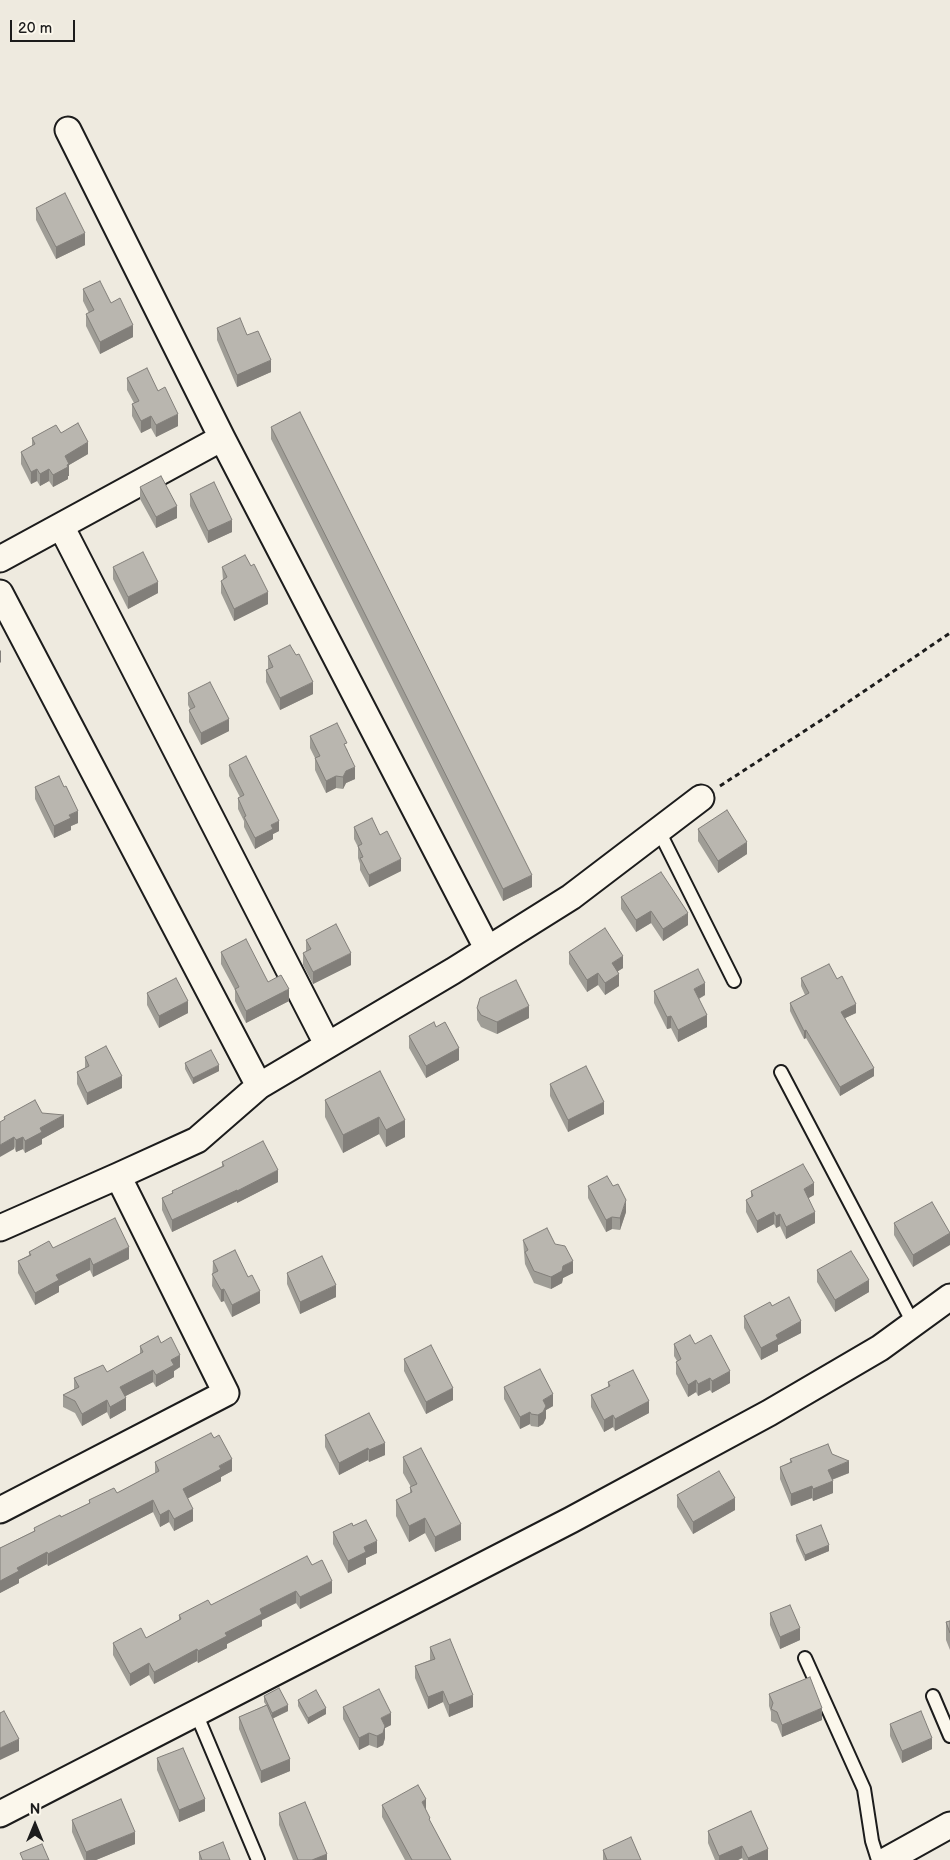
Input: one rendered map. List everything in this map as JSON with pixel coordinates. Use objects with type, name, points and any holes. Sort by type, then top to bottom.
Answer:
[{"type":"street","points":[[68,130],[222,438],[487,948]]},
{"type":"street","points":[[0,559],[222,438]]},
{"type":"street","points":[[61,526],[327,1044]]},
{"type":"street","points":[[0,593],[259,1086]]},
{"type":"street","points":[[0,1228],[197,1140],[259,1086],[453,971],[571,897],[702,798]]},
{"type":"street","points":[[0,1510],[226,1393],[118,1176]]},
{"type":"street","points":[[0,1814],[571,1520],[752,1422],[880,1348],[950,1296]]},
{"type":"street","points":[[887,1860],[950,1826]]},
{"type":"lane","points":[[658,831],[734,981]]},
{"type":"lane","points":[[781,1072],[913,1323]]},
{"type":"lane","points":[[804,1658],[864,1789],[872,1841],[878,1860]]},
{"type":"lane","points":[[933,1696],[950,1736]]},
{"type":"lane","points":[[196,1712],[258,1860]]},
{"type":"path","points":[[702,798],[950,633]]},
{"type":"building","points":[[65,193],[85,233],[56,247],[36,208]]},
{"type":"building","points":[[100,281],[111,303],[120,298],[133,325],[100,342],[86,314],[94,310],[83,289]]},
{"type":"building","points":[[240,318],[247,335],[258,331],[271,360],[237,375],[217,328]]},
{"type":"building","points":[[147,368],[158,391],[165,387],[178,414],[156,425],[151,416],[141,421],[132,404],[139,401],[127,378]]},
{"type":"building","points":[[300,412],[532,875],[503,889],[271,427]]},
{"type":"building","points":[[78,423],[88,442],[65,456],[69,464],[67,465],[68,467],[53,475],[49,469],[40,474],[37,469],[31,472],[21,452],[35,444],[32,438],[56,425],[61,433]]},
{"type":"building","points":[[161,476],[177,506],[156,517],[140,487]]},
{"type":"building","points":[[214,482],[232,520],[208,531],[190,494]]},
{"type":"building","points":[[143,552],[158,582],[128,597],[113,567]]},
{"type":"building","points":[[245,555],[251,566],[254,564],[268,592],[234,609],[221,581],[227,577],[222,567]]},
{"type":"building","points":[[290,645],[296,655],[299,654],[313,682],[280,698],[266,670],[273,667],[268,656]]},
{"type":"building","points":[[210,682],[229,719],[201,733],[189,710],[195,707],[188,693]]},
{"type":"building","points":[[337,723],[347,743],[344,744],[355,767],[346,771],[343,777],[336,776],[326,781],[315,758],[320,756],[310,736]]},
{"type":"building","points":[[246,756],[279,821],[271,825],[273,829],[255,838],[244,817],[246,816],[238,798],[244,795],[229,765]]},
{"type":"building","points":[[59,776],[78,811],[69,815],[71,818],[54,826],[35,787]]},
{"type":"building","points":[[727,810],[747,842],[718,861],[698,829]]},
{"type":"building","points":[[372,818],[380,835],[387,831],[401,859],[369,875],[360,858],[363,857],[358,846],[362,844],[354,827]]},
{"type":"building","points":[[661,872],[688,913],[663,929],[651,911],[636,920],[621,897]]},
{"type":"building","points":[[336,924],[351,953],[313,972],[303,953],[311,949],[306,940]]},
{"type":"building","points":[[605,928],[623,956],[612,963],[619,974],[605,983],[598,973],[587,980],[569,952]]},
{"type":"building","points":[[246,939],[268,982],[281,975],[289,989],[246,1011],[235,989],[239,987],[221,952]]},
{"type":"building","points":[[829,964],[837,979],[842,976],[856,1004],[841,1012],[874,1068],[840,1087],[806,1030],[804,1031],[790,1003],[809,993],[801,978]]},
{"type":"building","points":[[698,969],[705,983],[694,989],[707,1015],[678,1030],[671,1016],[667,1017],[654,991]]},
{"type":"building","points":[[176,978],[188,1001],[159,1016],[147,993]]},
{"type":"building","points":[[516,980],[529,1006],[497,1022],[481,1015],[477,1008],[480,998]]},
{"type":"building","points":[[434,1022],[436,1027],[445,1022],[459,1048],[426,1066],[409,1036]]},
{"type":"building","points":[[106,1046],[122,1076],[87,1093],[77,1072],[89,1066],[85,1057]]},
{"type":"building","points":[[211,1050],[219,1065],[193,1078],[185,1063]]},
{"type":"building","points":[[586,1066],[604,1102],[568,1120],[550,1084]]},
{"type":"building","points":[[380,1071],[405,1120],[386,1130],[379,1117],[343,1135],[325,1100]]},
{"type":"building","points":[[35,1100],[42,1113],[64,1115],[40,1128],[42,1132],[25,1141],[23,1137],[16,1140],[14,1137],[0,1145],[0,1122],[5,1119],[4,1117]]},
{"type":"building","points":[[263,1141],[278,1170],[237,1191],[172,1220],[162,1198],[173,1193],[172,1191],[224,1166],[222,1162]]},
{"type":"building","points":[[803,1164],[814,1183],[804,1189],[815,1212],[786,1227],[780,1214],[776,1216],[774,1212],[757,1221],[746,1200],[753,1196],[751,1191]]},
{"type":"building","points":[[607,1176],[613,1186],[618,1184],[626,1200],[620,1218],[612,1217],[606,1220],[588,1186]]},
{"type":"building","points":[[932,1202],[950,1233],[913,1255],[894,1223]]},
{"type":"building","points":[[115,1218],[129,1247],[93,1265],[90,1258],[56,1275],[59,1280],[35,1293],[18,1261],[31,1255],[29,1252],[49,1241],[53,1248]]},
{"type":"building","points":[[547,1228],[555,1244],[565,1246],[573,1261],[563,1266],[562,1271],[551,1277],[534,1271],[525,1252],[528,1250],[523,1240]]},
{"type":"building","points":[[235,1250],[248,1277],[252,1275],[260,1291],[232,1305],[224,1289],[221,1290],[212,1274],[218,1271],[213,1261]]},
{"type":"building","points":[[851,1251],[869,1280],[835,1300],[817,1270]]},
{"type":"building","points":[[322,1256],[336,1285],[300,1302],[287,1273]]},
{"type":"building","points":[[789,1297],[801,1321],[776,1335],[778,1339],[761,1348],[744,1316],[770,1302],[772,1306]]},
{"type":"building","points":[[690,1335],[695,1344],[711,1335],[730,1371],[712,1381],[710,1378],[698,1384],[696,1380],[688,1385],[676,1362],[681,1359],[674,1344]]},
{"type":"building","points":[[158,1336],[161,1343],[171,1337],[180,1355],[171,1360],[174,1365],[156,1375],[153,1370],[120,1387],[126,1398],[110,1407],[107,1400],[82,1414],[75,1401],[63,1395],[79,1387],[74,1378],[103,1365],[107,1372],[143,1352],[140,1346]]},
{"type":"building","points":[[431,1345],[453,1388],[426,1402],[404,1359]]},
{"type":"building","points":[[540,1369],[553,1394],[543,1400],[546,1406],[543,1412],[538,1415],[531,1414],[530,1412],[520,1417],[504,1387]]},
{"type":"building","points":[[633,1370],[649,1401],[615,1419],[613,1415],[604,1420],[591,1395],[610,1386],[608,1382]]},
{"type":"building","points":[[369,1413],[385,1443],[369,1450],[368,1448],[339,1463],[325,1435]]},
{"type":"building","points":[[211,1433],[214,1438],[219,1435],[232,1459],[219,1466],[221,1469],[183,1489],[193,1509],[174,1519],[169,1510],[160,1515],[153,1500],[48,1554],[47,1552],[17,1568],[19,1571],[0,1581],[0,1548],[35,1531],[34,1528],[60,1515],[61,1517],[90,1503],[89,1500],[114,1488],[117,1493],[159,1471],[155,1462]]},
{"type":"building","points":[[828,1444],[832,1454],[849,1461],[828,1470],[833,1481],[813,1489],[812,1486],[791,1494],[780,1467],[792,1462],[790,1459]]},
{"type":"building","points":[[421,1448],[461,1524],[435,1537],[425,1518],[409,1526],[396,1500],[412,1492],[410,1487],[417,1484],[403,1457]]},
{"type":"building","points":[[719,1471],[735,1498],[693,1522],[677,1495]]},
{"type":"building","points":[[366,1520],[377,1541],[364,1547],[366,1552],[348,1561],[333,1532],[352,1523],[353,1526]]},
{"type":"building","points":[[821,1525],[829,1545],[805,1555],[796,1535]]},
{"type":"building","points":[[307,1556],[312,1565],[322,1560],[332,1581],[300,1597],[296,1591],[260,1609],[262,1614],[225,1633],[227,1636],[198,1651],[197,1649],[154,1672],[149,1663],[130,1674],[113,1643],[141,1628],[146,1638],[181,1619],[179,1615],[208,1600],[211,1605]]},
{"type":"building","points":[[790,1605],[800,1628],[780,1637],[770,1613]]},
{"type":"building","points":[[950,1621],[950,1633],[946,1622]]},
{"type":"building","points":[[450,1639],[473,1695],[449,1705],[443,1691],[428,1697],[415,1666],[435,1659],[430,1647]]},
{"type":"building","points":[[810,1677],[822,1708],[782,1725],[777,1712],[771,1709],[773,1703],[769,1694]]},
{"type":"building","points":[[279,1688],[288,1705],[272,1713],[264,1696]]},
{"type":"building","points":[[379,1689],[391,1713],[381,1718],[385,1726],[383,1733],[377,1736],[369,1733],[359,1738],[343,1707]]},
{"type":"building","points":[[316,1690],[326,1708],[308,1718],[298,1700]]},
{"type":"building","points":[[267,1705],[290,1759],[261,1771],[239,1717]]},
{"type":"building","points":[[4,1711],[19,1739],[0,1748],[0,1713]]},
{"type":"building","points":[[921,1711],[932,1738],[902,1751],[890,1724]]},
{"type":"building","points":[[183,1748],[205,1799],[179,1810],[157,1758]]},
{"type":"building","points":[[418,1785],[426,1799],[422,1802],[429,1819],[451,1860],[412,1860],[382,1805]]},
{"type":"building","points":[[121,1799],[135,1832],[86,1852],[72,1820]]},
{"type":"building","points":[[305,1802],[327,1854],[312,1860],[298,1860],[279,1813]]},
{"type":"building","points":[[751,1811],[768,1849],[748,1858],[742,1846],[719,1856],[708,1831]]},
{"type":"building","points":[[631,1837],[641,1860],[607,1860],[603,1850]]},
{"type":"building","points":[[223,1842],[230,1860],[202,1860],[199,1852]]},
{"type":"building","points":[[42,1844],[49,1860],[23,1860],[20,1853]]}]
